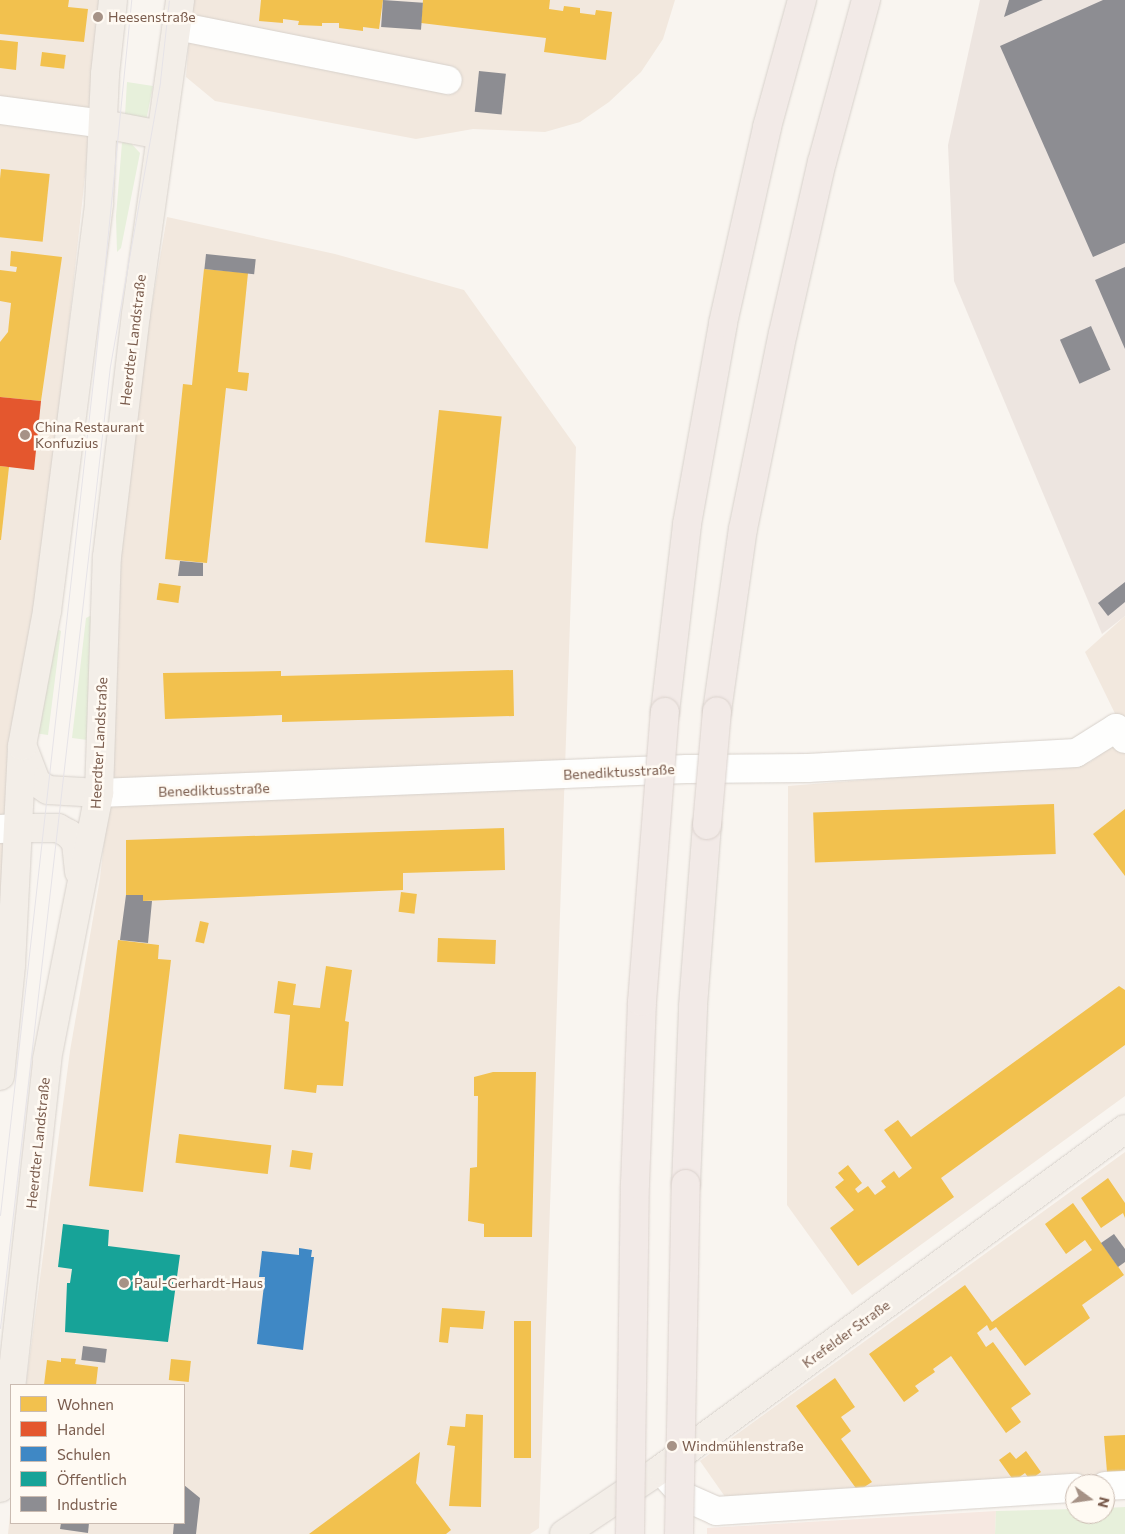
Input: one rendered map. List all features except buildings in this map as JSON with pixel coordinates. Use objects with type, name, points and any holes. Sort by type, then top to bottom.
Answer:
[{"type":"highway","points":[[630,1534],[635,1184],[641,1031],[665,712],[687,524],[723,322],[767,127],[802,0]]},
{"type":"highway","points":[[679,1534],[686,1184],[693,1006],[717,711],[743,529],[781,342],[822,162],[866,0]]},
{"type":"main road","points":[[0,1076],[12,965],[9,828],[47,611],[62,506],[99,203],[113,0]]},
{"type":"main road","name":"Heerdter Landstraße","points":[[11,1384],[47,1059],[99,793],[108,557],[178,13]]},
{"type":"main road","points":[[104,124],[161,136]]},
{"type":"main road","points":[[22,746],[36,782],[48,790],[99,793]]},
{"type":"main road","points":[[9,828],[58,828],[69,834],[76,843],[82,882]]},
{"type":"main road","name":"Krefelder Straße","points":[[564,1534],[661,1470],[1125,1129]]},
{"type":"main road","name":"Heerdter Landstraße","points":[[0,1488],[10,1397]]},
{"type":"street","name":"Heerdter Landstraße","points":[[178,13],[448,80]]},
{"type":"street","points":[[0,110],[104,124]]},
{"type":"street","name":"Benediktusstraße","points":[[99,793],[687,769],[808,768],[1076,753],[1116,728],[1125,739]]},
{"type":"street","points":[[661,1470],[685,1497],[716,1511],[1065,1489]]},
{"type":"shaded area","points":[[0,0],[104,0],[0,963]]},
{"type":"shaded area","points":[[192,0],[675,0],[663,39],[641,72],[609,102],[580,122],[545,132],[473,129],[416,139],[215,101],[186,77]]},
{"type":"shaded area","points":[[980,0],[1125,0],[1125,616],[1102,634],[954,281],[948,145]]},
{"type":"shaded area","points":[[167,217],[335,254],[464,290],[576,447],[539,1528],[530,1534],[8,1534],[10,1514],[10,1524],[185,1524],[185,1384],[26,1384],[70,1051],[100,878],[112,773],[116,579],[136,398]]},
{"type":"shaded area","points":[[1125,616],[1125,734],[1085,652]]},
{"type":"shaded area","points":[[1125,736],[1125,1096],[852,1295],[787,1205],[788,786],[1090,762]]},
{"type":"shaded area","points":[[1125,1152],[1125,1477],[1115,1478],[1115,1474],[1065,1474],[1065,1481],[728,1501],[700,1461]]},
{"type":"shaded area","points":[[996,1511],[995,1534],[707,1534],[707,1528]]},
{"type":"green space","points":[[127,82],[153,86],[146,121],[125,115]]},
{"type":"green space","points":[[127,139],[140,153],[121,248],[117,252],[116,216],[122,143]]},
{"type":"green space","points":[[90,616],[95,619],[95,741],[72,738],[86,618]]},
{"type":"green space","points":[[55,628],[61,631],[48,735],[34,733]]},
{"type":"green space","points":[[1125,1507],[1125,1534],[995,1534],[996,1511],[1065,1509],[1065,1524],[1115,1524],[1115,1508]]},
{"type":"tram line","points":[[0,1215],[95,363],[131,0]]},
{"type":"tram line","points":[[0,1328],[110,366],[160,81],[169,0]]},
{"type":"place","name":"Heesenstraße","points":[[98,17]]},
{"type":"place","name":"China Restaurant Konfuzius","points":[[25,435]]},
{"type":"place","name":"Paul-Gerhardt-Haus","points":[[124,1283]]},
{"type":"place","name":"Windmühlenstraße","points":[[672,1446]]}]
